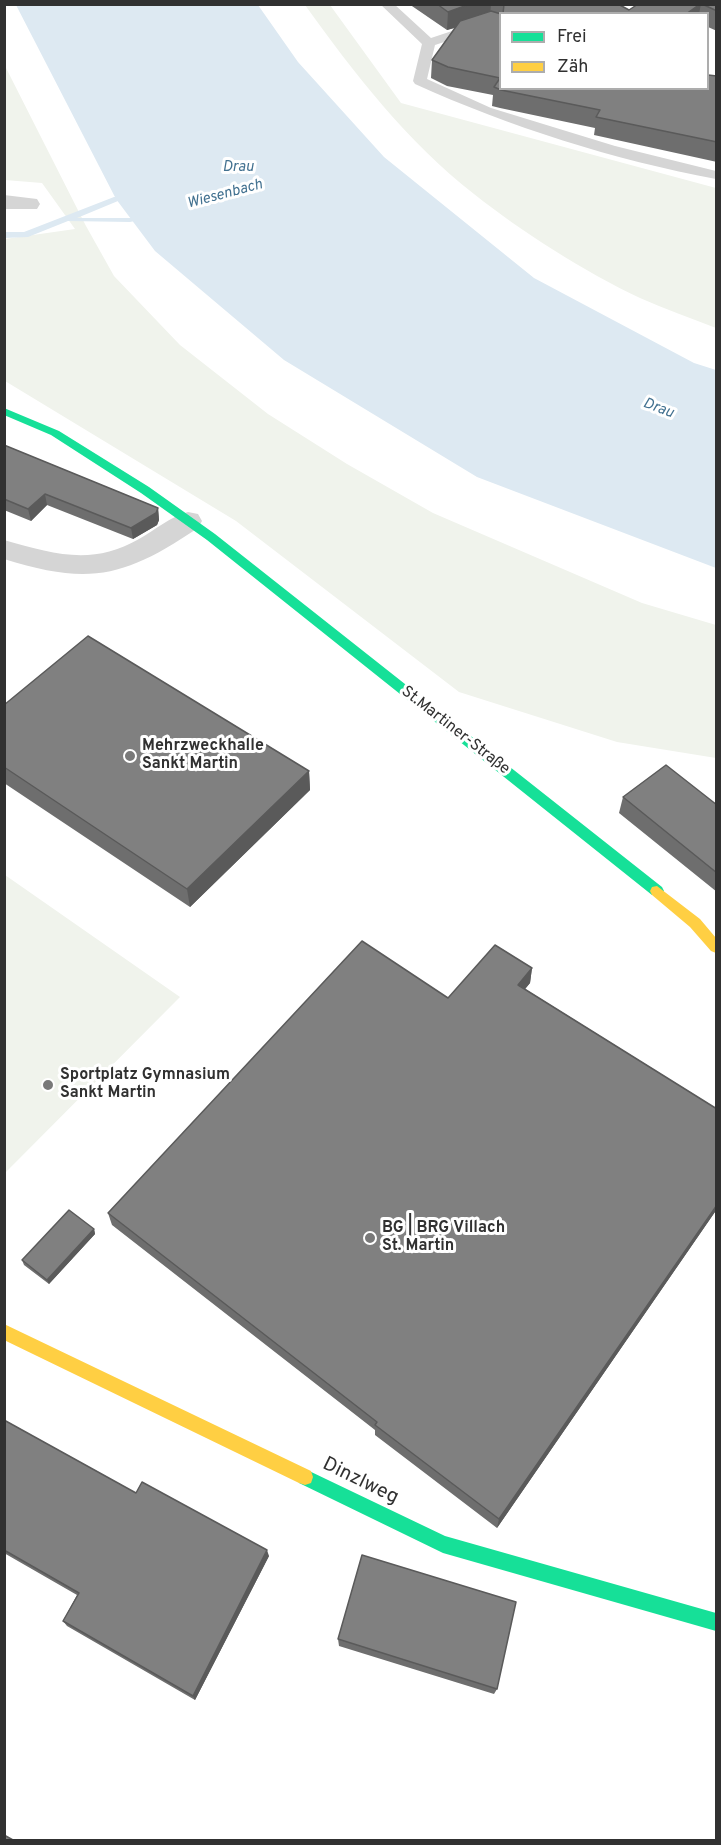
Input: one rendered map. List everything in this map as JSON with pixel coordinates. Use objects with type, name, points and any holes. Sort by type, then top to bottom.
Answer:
[{"type":"street","points":[[4,202],[29,204]]},
{"type":"street","name":"St.Martiner-Straße","points":[[4,411],[55,433],[145,489],[188,521],[564,815],[695,923],[717,947]]},
{"type":"street","points":[[4,549],[59,563],[107,564],[161,540],[188,521]]},
{"type":"street","name":"Dinzlweg","points":[[4,1332],[443,1544],[717,1622]]},
{"type":"lane","points":[[386,4],[429,42]]},
{"type":"lane","points":[[429,42],[491,22],[499,26]]},
{"type":"lane","points":[[429,42],[420,81],[486,111],[620,152],[717,175]]},
{"type":"shaded area","points":[[305,5],[330,5],[401,103],[716,188],[716,328],[640,298],[576,264],[533,237],[474,194],[426,152],[383,106]]},
{"type":"shaded area","points":[[4,64],[86,226],[114,276],[180,345],[268,414],[347,464],[433,513],[642,603],[716,625],[716,758],[617,742],[459,692],[236,521],[5,381],[5,239],[75,229],[42,183],[5,180]]},
{"type":"shaded area","name":"Sportplatz Gymnasium Sankt Martin","points":[[5,875],[180,997],[5,1173]]},
{"type":"water","name":"Drau","points":[[16,5],[258,5],[298,62],[384,157],[534,278],[694,363],[716,370],[716,568],[477,477],[284,360],[155,251],[116,199]]},
{"type":"building","points":[[437,4],[470,4],[448,12]]},
{"type":"building","points":[[504,4],[618,4],[629,10],[638,4],[700,4],[689,12],[503,12]]},
{"type":"building","points":[[702,4],[717,4],[717,11]]},
{"type":"building","points":[[491,11],[499,13],[499,78],[448,67],[432,60],[460,21]]},
{"type":"building","points":[[709,75],[717,76],[717,142],[596,117],[600,110],[501,90],[709,90]]},
{"type":"building","points":[[499,80],[499,89],[494,87]]},
{"type":"building","points":[[4,445],[158,508],[156,513],[131,528],[45,494],[28,509],[4,499]]},
{"type":"building","name":"Mehrzweckhalle Sankt Martin","points":[[88,636],[309,771],[187,889],[4,767],[4,705]]},
{"type":"building","points":[[666,765],[717,805],[717,873],[623,797]]},
{"type":"building","name":"BG | BRG Villach St. Martin","points":[[362,941],[448,998],[495,945],[532,968],[518,985],[717,1109],[717,1205],[499,1519],[375,1425],[377,1422],[108,1213]]},
{"type":"building","points":[[69,1210],[94,1229],[47,1280],[22,1260]]},
{"type":"building","points":[[4,1420],[136,1493],[142,1482],[267,1550],[193,1696],[63,1621],[79,1593],[4,1550]]},
{"type":"building","points":[[362,1555],[516,1602],[497,1689],[338,1639]]},
{"type":"waterway","name":"Wiesenbach","points":[[4,235],[25,235],[117,199],[130,198]]},
{"type":"waterway","name":"Wiesenbach","points":[[71,220],[130,220],[146,216]]},
{"type":"traffic: fast","points":[[4,411],[55,433],[145,490],[211,537],[657,891]]},
{"type":"traffic: fast","points":[[305,1477],[443,1544],[716,1622]]},
{"type":"traffic: slow","points":[[657,891],[695,923],[716,947]]},
{"type":"traffic: slow","points":[[4,1332],[305,1477]]},
{"type":"place","name":"Mehrzweckhalle Sankt Martin","points":[[130,756]]},
{"type":"place","name":"Sportplatz Gymnasium Sankt Martin","points":[[48,1085]]},
{"type":"place","name":"BG | BRG Villach St. Martin","points":[[370,1238]]}]
